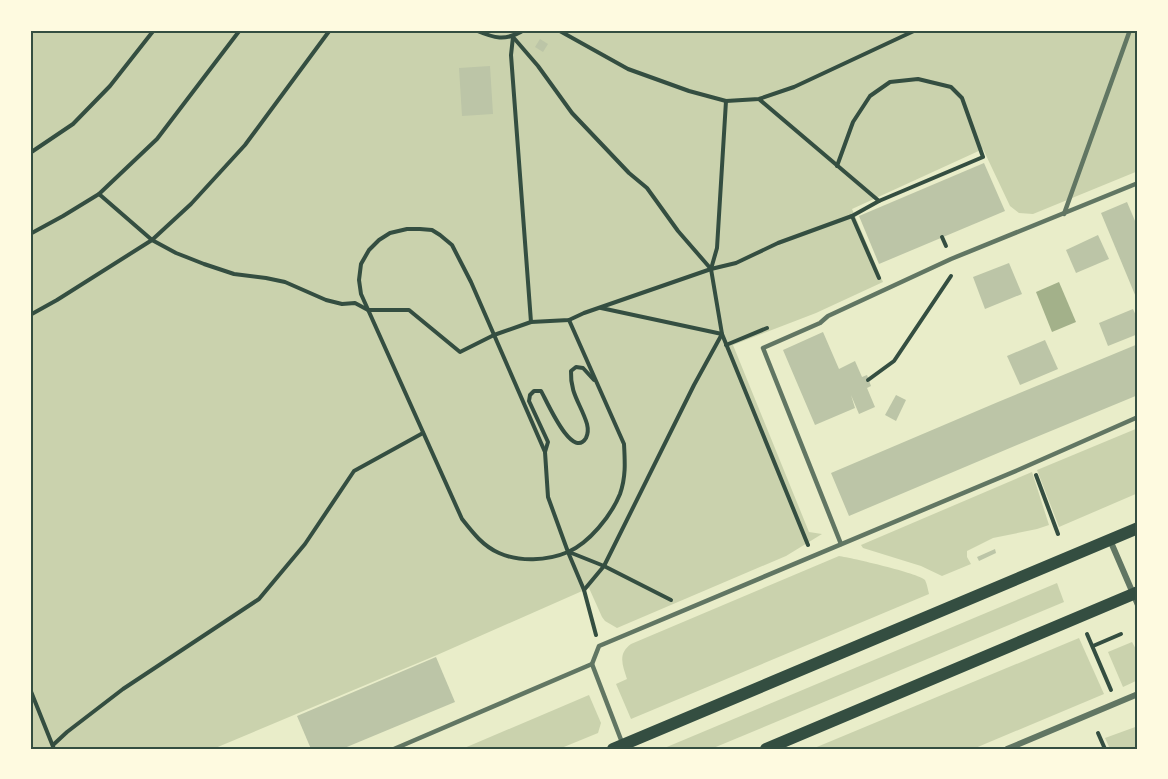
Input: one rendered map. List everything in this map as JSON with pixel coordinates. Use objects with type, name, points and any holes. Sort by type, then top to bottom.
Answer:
[{"type":"main road","points":[[618,747],[1138,528]]},
{"type":"main road","points":[[765,749],[1137,597]]},
{"type":"street","points":[[1110,539],[1137,597]]},
{"type":"street","points":[[1007,749],[1138,694]]},
{"type":"lane","points":[[1064,214],[1130,30]]},
{"type":"lane","points":[[841,544],[763,348],[951,259],[1138,183]]},
{"type":"lane","points":[[618,747],[592,664],[599,646],[1018,470],[1138,417]]},
{"type":"lane","points":[[394,749],[592,664]]},
{"type":"path","points":[[30,153],[73,124],[110,86],[154,30]]},
{"type":"path","points":[[30,234],[99,194],[157,139],[240,30]]},
{"type":"path","points":[[30,315],[152,240],[191,204],[245,145],[330,30]]},
{"type":"path","points":[[475,30],[493,38],[513,37],[524,30]]},
{"type":"path","points":[[558,30],[628,69],[689,91],[726,101],[759,99],[794,87],[916,30]]},
{"type":"path","points":[[513,37],[538,66],[572,113],[647,188],[678,231],[711,269]]},
{"type":"path","points":[[513,37],[511,55],[531,322]]},
{"type":"path","points":[[99,194],[152,240],[176,253],[234,274],[285,282],[326,300],[342,304],[355,303],[368,310],[409,310],[460,352],[494,335],[531,322],[569,320],[711,269],[736,263],[778,243],[852,216],[879,201],[983,157],[962,99],[951,87],[918,79],[890,82],[870,96],[853,122],[837,166]]},
{"type":"path","points":[[759,99],[879,201]]},
{"type":"path","points":[[726,101],[717,248],[711,269],[722,334],[813,556]]},
{"type":"path","points":[[852,216],[884,290]]},
{"type":"path","points":[[569,320],[624,444],[626,466],[619,495],[609,514],[588,539],[568,552],[546,558],[522,560],[500,554],[481,542],[462,519],[361,294],[359,280],[361,264],[369,250],[379,240],[390,233],[407,229],[432,230],[452,245],[471,282],[545,452],[548,497],[568,552],[584,590],[599,646]]},
{"type":"path","points":[[868,380],[894,361],[956,268]]},
{"type":"path","points":[[600,307],[722,334]]},
{"type":"path","points":[[584,590],[604,566],[694,385],[722,334]]},
{"type":"path","points":[[545,452],[548,442],[529,401],[530,395],[534,391],[541,391],[564,433],[570,440],[577,442],[583,441],[587,436],[588,426],[572,389],[571,371],[576,367],[583,368],[599,388]]},
{"type":"path","points":[[30,690],[54,747],[67,732],[123,689],[259,599],[305,544],[354,471],[423,433]]},
{"type":"path","points":[[1031,463],[1058,534]]},
{"type":"path","points":[[568,552],[604,566],[687,609]]},
{"type":"path","points":[[1087,634],[1112,691]]},
{"type":"path","points":[[1093,646],[1121,634]]},
{"type":"path","points":[[1098,733],[1105,749]]},
{"type":"shaded area","points":[[30,30],[1138,30],[1138,171],[1033,214],[1019,213],[1010,206],[983,149],[852,209],[883,282],[816,313],[733,345],[809,532],[822,534],[786,556],[617,628],[602,617],[589,588],[213,749],[30,749]]},
{"type":"shaded area","points":[[1059,282],[1076,322],[1052,332],[1036,292]]},
{"type":"shaded area","points":[[1138,428],[1138,493],[1059,527],[1037,470]]},
{"type":"shaded area","points":[[1032,472],[1049,525],[993,538],[967,551],[971,564],[942,576],[921,566],[863,548],[861,545]]},
{"type":"shaded area","points":[[839,556],[920,577],[925,580],[929,594],[631,719],[616,684],[627,679],[623,656],[631,644]]},
{"type":"shaded area","points":[[1057,583],[1064,602],[711,749],[662,749]]},
{"type":"shaded area","points":[[1079,638],[1104,694],[973,749],[812,749]]},
{"type":"shaded area","points":[[1132,642],[1138,653],[1138,680],[1123,687],[1108,652]]},
{"type":"shaded area","points":[[589,695],[601,723],[598,733],[559,749],[462,749]]},
{"type":"shaded area","points":[[1138,726],[1138,749],[1110,749],[1105,738]]},
{"type":"building","points":[[540,39],[548,44],[543,52],[535,47]]},
{"type":"building","points":[[490,66],[493,114],[462,116],[459,68]]},
{"type":"building","points":[[984,163],[1005,211],[879,264],[859,216]]},
{"type":"building","points":[[1127,202],[1138,228],[1138,302],[1101,213]]},
{"type":"building","points":[[1098,235],[1109,259],[1076,273],[1066,250]]},
{"type":"building","points":[[1009,263],[1022,294],[985,309],[973,277]]},
{"type":"building","points":[[1133,309],[1138,320],[1138,334],[1108,346],[1099,323]]},
{"type":"building","points":[[823,332],[839,369],[855,361],[862,377],[867,375],[871,386],[867,388],[875,407],[859,414],[851,395],[855,408],[815,425],[783,350]]},
{"type":"building","points":[[1045,340],[1058,369],[1020,385],[1007,356]]},
{"type":"building","points":[[1138,344],[1138,395],[849,516],[831,473]]},
{"type":"building","points":[[896,395],[906,400],[896,421],[885,415]]},
{"type":"building","points":[[995,549],[996,553],[979,561],[977,557]]},
{"type":"building","points":[[436,657],[455,702],[342,749],[311,749],[297,716]]}]
